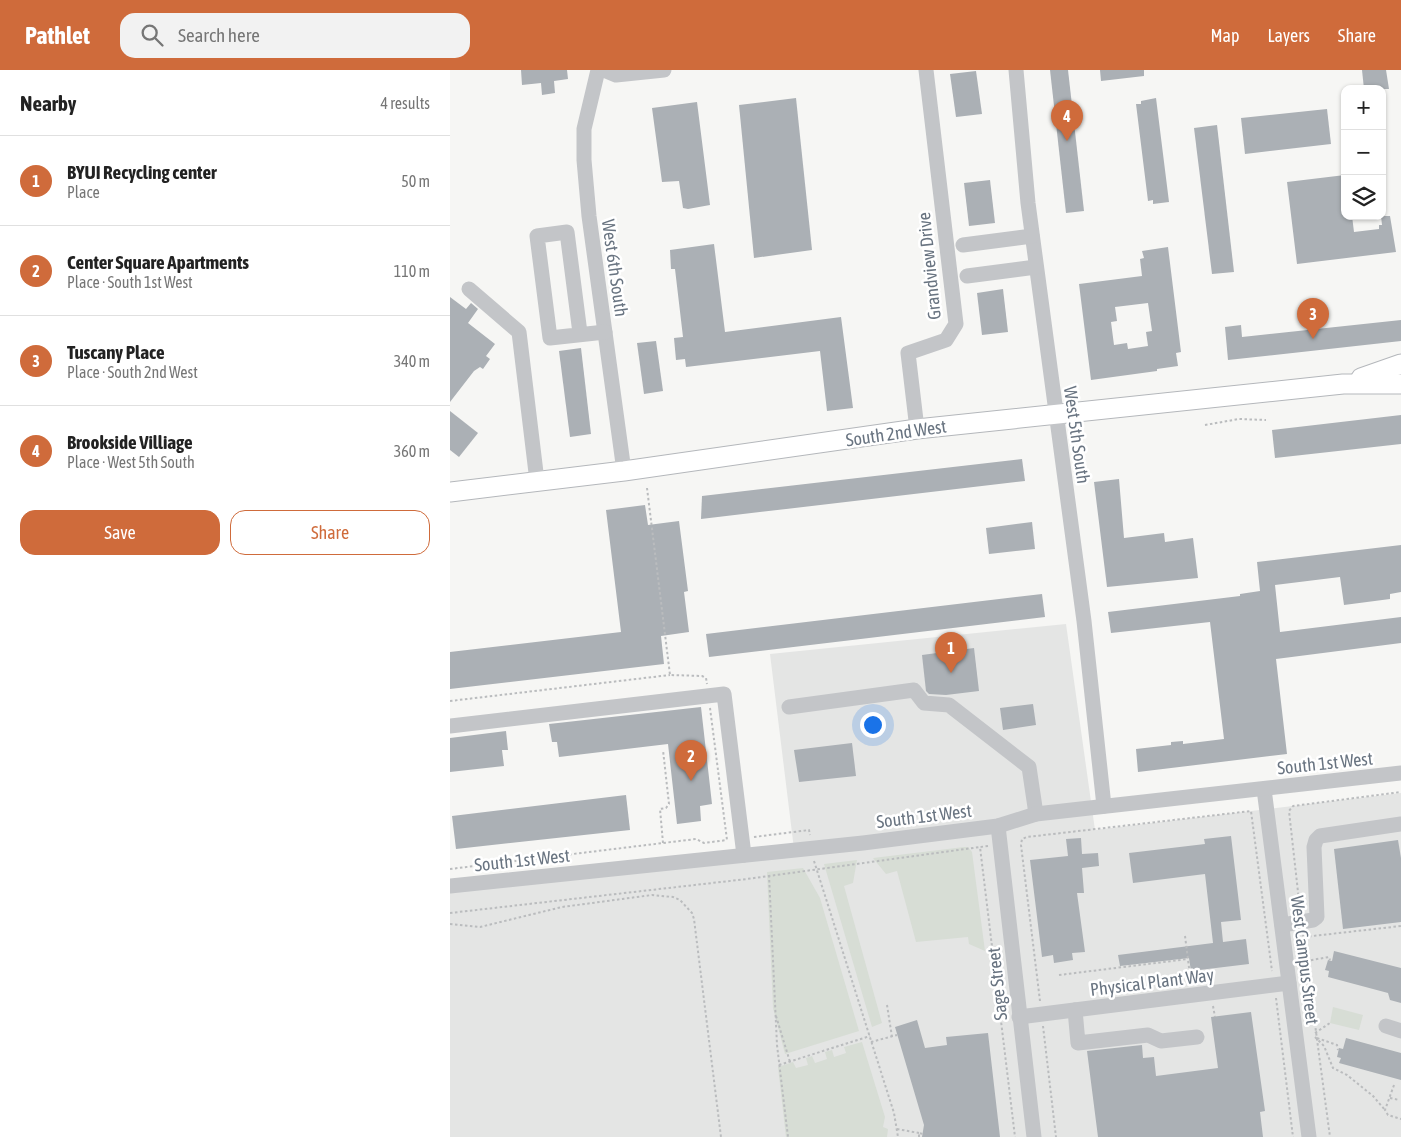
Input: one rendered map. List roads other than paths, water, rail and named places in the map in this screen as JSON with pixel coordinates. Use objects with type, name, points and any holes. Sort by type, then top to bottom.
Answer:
[{"type":"main road","name":"South 2nd West","points":[[1343,384],[1401,364]]},
{"type":"main road","name":"South 2nd West","points":[[450,492],[624,471],[917,429],[1343,384],[1401,384]]},
{"type":"street","name":"West 6th South","points":[[598,70],[584,129],[584,160],[624,471]]},
{"type":"street","points":[[604,70],[616,75],[664,70]]},
{"type":"street","name":"Grandview Drive","points":[[917,429],[908,353],[946,340],[956,324],[926,70]]},
{"type":"street","name":"West 5th South","points":[[1016,70],[1032,236],[1084,621],[1104,806]]},
{"type":"street","points":[[580,333],[567,232],[537,236],[550,338],[580,333],[586,335],[605,332]]},
{"type":"street","points":[[963,245],[1032,236]]},
{"type":"street","points":[[966,276],[1036,267]]},
{"type":"street","points":[[469,289],[519,332],[537,481]]},
{"type":"street","points":[[790,707],[914,690],[924,703],[949,705],[1029,766],[1036,814]]},
{"type":"street","points":[[450,726],[724,694],[744,856]]},
{"type":"street","name":"South 1st West","points":[[450,886],[744,856],[998,826],[1036,814],[1401,773]]},
{"type":"street","name":"West Campus Street","points":[[1264,789],[1308,1137]]},
{"type":"street","points":[[1282,925],[1314,920],[1317,917],[1314,847],[1316,840],[1320,836],[1401,824]]},
{"type":"street","name":"Sage Street","points":[[998,826],[1034,1137]]},
{"type":"street","name":"Physical Plant Way","points":[[1019,1017],[1289,984]]},
{"type":"street","points":[[1075,1010],[1078,1043],[1148,1035],[1161,1041],[1196,1037]]},
{"type":"street","points":[[1386,1026],[1401,1031]]},
{"type":"place","name":"Brookside Villiage","points":[[1067,141]]},
{"type":"place","name":"Tuscany Place","points":[[1313,339]]},
{"type":"place","name":"BYUI Recycling center","points":[[951,673]]},
{"type":"place","name":"Center Square Apartments","points":[[691,781]]}]
